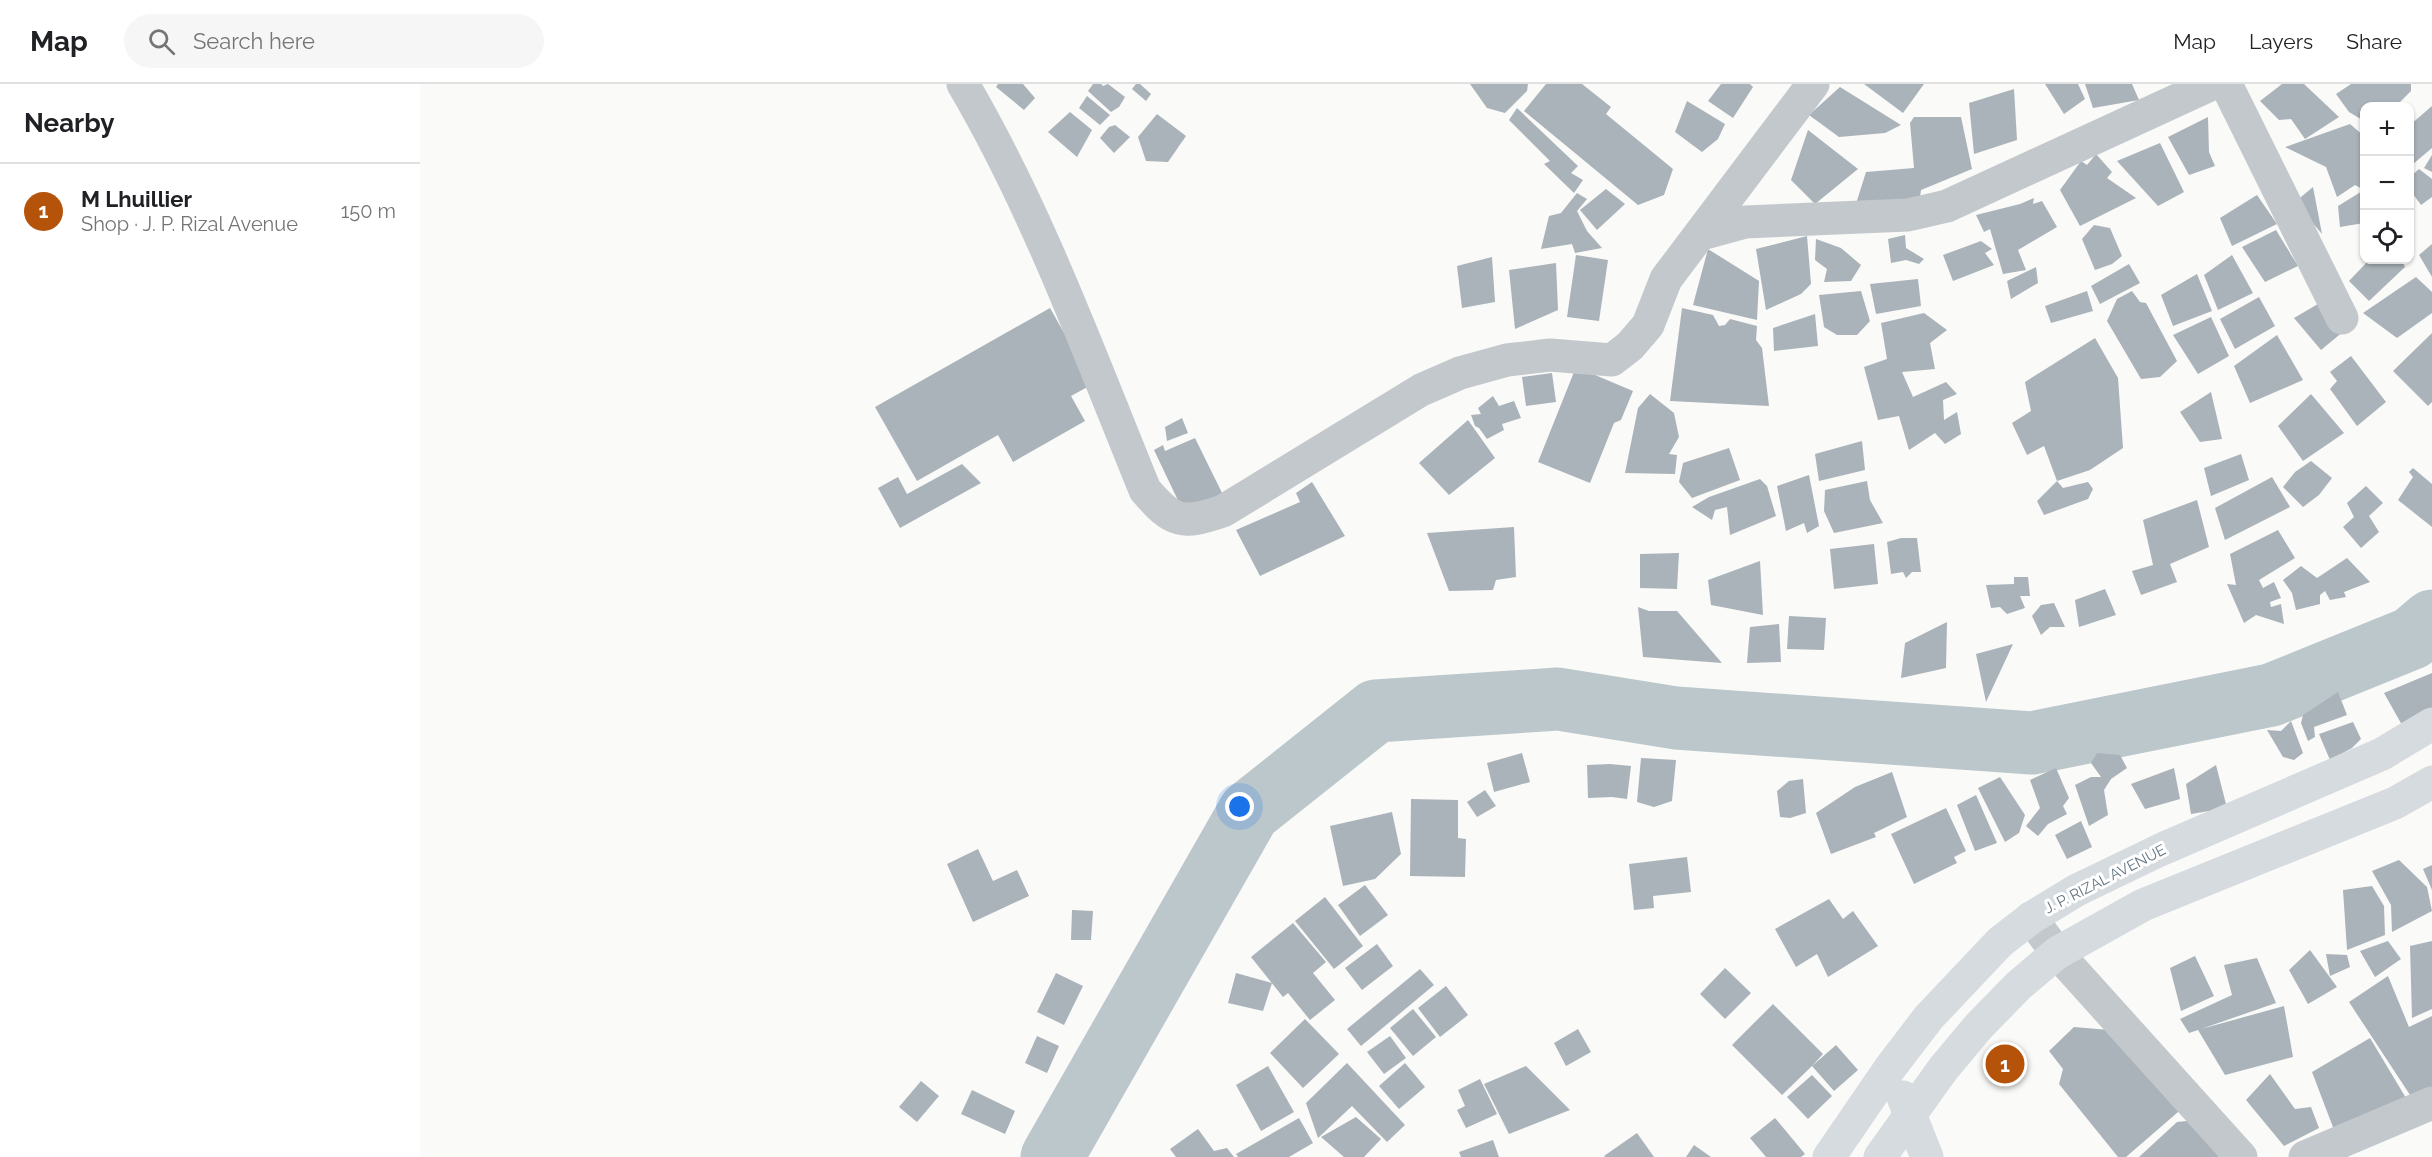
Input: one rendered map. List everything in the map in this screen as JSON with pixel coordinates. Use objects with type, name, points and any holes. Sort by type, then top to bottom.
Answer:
[{"type":"main road","name":"J. P. RIZAL AVENUE","points":[[1828,1157],[1929,1017],[2000,942],[2031,918],[2077,890],[2160,850],[2382,754],[2432,724]]},
{"type":"main road","points":[[1880,1157],[1943,1069],[1979,1026],[2018,986],[2057,953],[2143,905],[2395,803],[2432,782]]},
{"type":"main road","points":[[1890,1068],[1927,1157]]},
{"type":"street","points":[[963,84],[996,143],[1037,228],[1145,490],[1162,510],[1177,519],[1197,520],[1223,511],[1421,390],[1460,373],[1507,360],[1550,355],[1612,360],[1648,326],[1666,279],[1813,84]]},
{"type":"street","points":[[1701,234],[1745,222],[1908,215],[1947,206],[2211,84]]},
{"type":"street","points":[[2226,84],[2342,318]]},
{"type":"street","points":[[2031,918],[2057,953],[2241,1157]]},
{"type":"street","points":[[2305,1157],[2432,1103]]},
{"type":"building","points":[[998,84],[1023,84],[1035,98],[1024,110],[996,87]]},
{"type":"building","points":[[1093,84],[1103,86],[1108,84],[1125,97],[1119,107],[1111,112],[1088,91]]},
{"type":"building","points":[[1136,84],[1140,84],[1151,94],[1146,101],[1132,89]]},
{"type":"building","points":[[1470,84],[1528,84],[1527,91],[1505,113],[1487,108]]},
{"type":"building","points":[[1546,84],[1582,84],[1611,107],[1606,114],[1673,169],[1664,195],[1638,205],[1524,111]]},
{"type":"building","points":[[1721,84],[1750,84],[1753,87],[1733,118],[1708,101]]},
{"type":"building","points":[[1864,84],[1924,84],[1903,113]]},
{"type":"building","points":[[2045,84],[2078,84],[2085,99],[2064,114]]},
{"type":"building","points":[[2085,84],[2132,84],[2139,100],[2093,108]]},
{"type":"building","points":[[2282,84],[2304,84],[2339,117],[2305,139],[2291,119],[2279,120],[2260,101]]},
{"type":"building","points":[[2351,84],[2411,84],[2411,91],[2400,102],[2360,102],[2360,119],[2349,112],[2336,94]]},
{"type":"building","points":[[1840,87],[1901,125],[1885,133],[1839,137],[1809,115]]},
{"type":"building","points":[[2014,89],[2017,140],[1974,154],[1969,103]]},
{"type":"building","points":[[1087,96],[1110,115],[1100,125],[1079,108]]},
{"type":"building","points":[[1687,101],[1725,124],[1718,139],[1702,152],[1675,132]]},
{"type":"building","points":[[2432,106],[2432,148],[2414,163],[2414,156],[2414,122]]},
{"type":"building","points":[[1517,108],[1578,166],[1571,173],[1583,180],[1574,193],[1544,164],[1550,161],[1509,120]]},
{"type":"building","points":[[1070,112],[1092,130],[1077,157],[1048,132]]},
{"type":"building","points":[[1157,114],[1186,136],[1168,162],[1146,161],[1138,137]]},
{"type":"building","points":[[1914,117],[1961,117],[1972,169],[1921,190],[1919,205],[1855,207],[1866,172],[1914,168],[1910,123]]},
{"type":"building","points":[[2208,117],[2209,152],[2215,166],[2189,175],[2168,137]]},
{"type":"building","points":[[2350,124],[2360,133],[2360,188],[2355,185],[2337,197],[2326,167],[2285,147]]},
{"type":"building","points":[[1115,125],[1130,137],[1114,153],[1100,138],[1109,127]]},
{"type":"building","points":[[1808,130],[1858,169],[1815,204],[1791,180]]},
{"type":"building","points":[[2160,143],[2184,192],[2158,206],[2117,161]]},
{"type":"building","points":[[2096,154],[2112,172],[2107,178],[2136,198],[2080,226],[2060,190],[2081,161],[2087,165]]},
{"type":"building","points":[[2432,155],[2432,172],[2424,168]]},
{"type":"building","points":[[2419,169],[2432,179],[2432,197],[2421,205],[2414,195],[2414,173]]},
{"type":"building","points":[[2313,187],[2322,234],[2295,202]]},
{"type":"building","points":[[1606,189],[1625,204],[1597,230],[1580,210]]},
{"type":"building","points":[[2360,192],[2360,224],[2340,227],[2338,206]]},
{"type":"building","points":[[1577,193],[1587,199],[1577,211],[1587,231],[1602,248],[1575,253],[1572,244],[1541,249],[1549,216],[1561,213]]},
{"type":"building","points":[[2257,195],[2277,224],[2232,246],[2220,218]]},
{"type":"building","points":[[2034,198],[2033,204],[2042,201],[2057,227],[2018,250],[2026,270],[2003,274],[1990,229],[1984,232],[1976,215],[2020,204]]},
{"type":"building","points":[[2094,225],[2110,228],[2122,256],[2112,264],[2095,270],[2082,239]]},
{"type":"building","points":[[2276,230],[2298,266],[2265,282],[2242,247]]},
{"type":"building","points":[[1905,235],[1906,248],[1924,259],[1919,264],[1906,260],[1891,263],[1888,239]]},
{"type":"building","points":[[1807,236],[1811,284],[1801,294],[1766,310],[1756,249]]},
{"type":"building","points":[[1816,239],[1841,248],[1861,265],[1851,281],[1824,282],[1827,269],[1815,260]]},
{"type":"building","points":[[1981,241],[1992,249],[1985,253],[1994,265],[1953,281],[1943,255]]},
{"type":"building","points":[[2432,244],[2432,277],[2419,255]]},
{"type":"building","points":[[1708,249],[1759,281],[1757,320],[1693,305]]},
{"type":"building","points":[[1576,255],[1608,260],[1599,321],[1567,317]]},
{"type":"building","points":[[2232,255],[2253,293],[2218,310],[2204,275]]},
{"type":"building","points":[[1492,257],[1495,302],[1462,308],[1457,266]]},
{"type":"building","points":[[1556,263],[1558,310],[1515,329],[1509,270]]},
{"type":"building","points":[[2129,264],[2140,283],[2100,304],[2091,286]]},
{"type":"building","points":[[2365,264],[2404,264],[2405,267],[2369,301],[2349,281]]},
{"type":"building","points":[[2036,267],[2038,283],[2011,299],[2007,281]]},
{"type":"building","points":[[2197,274],[2212,311],[2173,326],[2161,295]]},
{"type":"building","points":[[2416,277],[2432,292],[2432,313],[2397,338],[2363,313]]},
{"type":"building","points":[[1918,279],[1921,306],[1876,314],[1870,284]]},
{"type":"building","points":[[1861,291],[1870,321],[1857,335],[1837,335],[1824,327],[1819,295]]},
{"type":"building","points":[[2087,291],[2093,311],[2051,323],[2045,306]]},
{"type":"building","points":[[2132,291],[2140,302],[2146,303],[2177,361],[2160,377],[2141,379],[2107,321],[2117,299]]},
{"type":"building","points":[[2259,297],[2275,326],[2235,349],[2220,319]]},
{"type":"building","points":[[2323,301],[2344,331],[2321,350],[2294,318]]},
{"type":"building","points":[[1050,308],[1093,384],[1071,396],[1085,421],[1013,462],[998,435],[917,481],[875,407]]},
{"type":"building","points":[[1682,308],[1713,315],[1719,326],[1725,325],[1730,319],[1757,326],[1756,340],[1762,348],[1769,406],[1670,401]]},
{"type":"building","points":[[1924,313],[1947,330],[1930,343],[1935,369],[1902,372],[1913,397],[1946,382],[1957,394],[1943,400],[1944,420],[1957,412],[1961,434],[1945,444],[1935,433],[1909,450],[1899,416],[1878,420],[1864,367],[1887,359],[1881,323]]},
{"type":"building","points":[[1815,314],[1818,346],[1774,351],[1773,328]]},
{"type":"building","points":[[2211,317],[2229,356],[2198,374],[2173,335]]},
{"type":"building","points":[[2432,333],[2432,402],[2428,406],[2393,371]]},
{"type":"building","points":[[2277,335],[2303,380],[2250,403],[2234,366]]},
{"type":"building","points":[[2095,338],[2118,378],[2123,448],[2090,470],[2057,481],[2044,446],[2027,455],[2012,423],[2031,411],[2025,382]]},
{"type":"building","points":[[2351,356],[2386,402],[2357,426],[2330,389],[2337,381],[2330,372]]},
{"type":"building","points":[[1576,367],[1633,391],[1621,420],[1614,423],[1590,483],[1538,462]]},
{"type":"building","points":[[1552,373],[1556,402],[1526,406],[1522,377]]},
{"type":"building","points":[[2211,392],[2222,439],[2200,442],[2180,412]]},
{"type":"building","points":[[1650,394],[1674,413],[1679,437],[1669,454],[1677,455],[1675,474],[1625,473],[1638,408]]},
{"type":"building","points":[[2311,394],[2344,433],[2303,461],[2278,426]]},
{"type":"building","points":[[1493,396],[1499,406],[1514,401],[1521,418],[1502,424],[1504,430],[1487,439],[1475,426],[1471,415],[1481,414],[1478,408]]},
{"type":"building","points":[[1182,418],[1188,433],[1167,441],[1165,427]]},
{"type":"building","points":[[1468,420],[1495,458],[1449,495],[1419,463]]},
{"type":"building","points":[[1195,438],[1225,499],[1184,513],[1154,450],[1163,445],[1165,451]]},
{"type":"building","points":[[1862,441],[1865,470],[1819,481],[1815,454]]},
{"type":"building","points":[[1729,448],[1740,480],[1692,498],[1679,482],[1683,463]]},
{"type":"building","points":[[2241,454],[2249,480],[2211,496],[2204,468]]},
{"type":"building","points":[[2311,461],[2332,478],[2319,495],[2303,507],[2283,487],[2295,472]]},
{"type":"building","points":[[962,464],[981,483],[900,528],[878,488],[898,477],[907,494]]},
{"type":"building","points":[[2413,468],[2432,484],[2432,527],[2398,500],[2413,477],[2409,472]]},
{"type":"building","points":[[1809,475],[1819,526],[1807,533],[1804,523],[1786,531],[1777,486]]},
{"type":"building","points":[[2272,477],[2290,507],[2225,540],[2215,508]]},
{"type":"building","points":[[1760,479],[1767,486],[1776,516],[1730,535],[1727,507],[1715,510],[1712,520],[1692,507],[1709,497]]},
{"type":"building","points":[[1867,481],[1870,500],[1883,523],[1834,533],[1824,511],[1825,490]]},
{"type":"building","points":[[2057,481],[2063,488],[2088,482],[2093,489],[2088,499],[2044,515],[2037,501]]},
{"type":"building","points":[[1312,482],[1345,536],[1260,576],[1236,530],[1300,502],[1296,493]]},
{"type":"building","points":[[2366,486],[2383,503],[2369,516],[2379,532],[2361,548],[2343,527],[2354,517],[2347,503]]},
{"type":"building","points":[[2197,500],[2209,547],[2170,564],[2177,582],[2141,595],[2132,571],[2153,565],[2143,520]]},
{"type":"building","points":[[1514,527],[1516,577],[1496,580],[1493,590],[1449,591],[1427,533]]},
{"type":"building","points":[[2278,530],[2295,558],[2259,580],[2263,588],[2274,582],[2281,598],[2270,602],[2271,607],[2281,604],[2284,624],[2256,615],[2244,623],[2227,584],[2236,585],[2230,554]]},
{"type":"building","points":[[1901,538],[1917,538],[1921,572],[1912,572],[1906,578],[1903,572],[1891,574],[1887,542]]},
{"type":"building","points":[[1874,544],[1878,584],[1834,589],[1830,549]]},
{"type":"building","points":[[1679,553],[1677,589],[1640,588],[1640,554]]},
{"type":"building","points":[[2347,558],[2370,582],[2344,592],[2346,597],[2330,600],[2325,591],[2320,595],[2320,604],[2296,610],[2292,593],[2283,580],[2301,566],[2317,578]]},
{"type":"building","points":[[1760,561],[1763,615],[1711,605],[1708,580]]},
{"type":"building","points":[[2014,577],[2028,577],[2030,596],[2020,596],[2025,608],[2007,614],[2000,607],[1991,608],[1986,585],[2014,584]]},
{"type":"building","points":[[2105,589],[2116,615],[2079,627],[2075,600]]},
{"type":"building","points":[[2054,603],[2065,627],[2050,627],[2041,635],[2032,616],[2041,605]]},
{"type":"building","points":[[1638,607],[1649,611],[1677,611],[1722,663],[1643,657]]},
{"type":"building","points":[[1789,616],[1826,618],[1824,650],[1787,649]]},
{"type":"building","points":[[1947,622],[1946,668],[1901,678],[1905,643]]},
{"type":"building","points":[[1779,624],[1781,662],[1747,663],[1750,627]]},
{"type":"building","points":[[2013,644],[1986,702],[1976,654]]},
{"type":"building","points":[[2432,673],[2432,713],[2402,725],[2384,693]]},
{"type":"building","points":[[2338,692],[2347,715],[2314,727],[2315,737],[2308,741],[2301,723],[2303,715]]},
{"type":"building","points":[[2291,721],[2303,753],[2294,760],[2283,757],[2267,730],[2281,731]]},
{"type":"building","points":[[2353,722],[2361,739],[2352,748],[2330,760],[2319,734]]},
{"type":"building","points":[[1522,753],[1530,782],[1494,792],[1487,763]]},
{"type":"building","points":[[2097,753],[2120,755],[2127,768],[2111,779],[2104,790],[2108,815],[2089,826],[2075,785],[2091,777],[2101,777],[2091,763]]},
{"type":"building","points":[[1641,758],[1676,760],[1672,801],[1654,807],[1637,802]]},
{"type":"building","points":[[1587,765],[1631,766],[1627,799],[1588,798]]},
{"type":"building","points":[[2216,765],[2227,808],[2191,814],[2186,784]]},
{"type":"building","points":[[2056,768],[2069,798],[2063,806],[2067,814],[2048,824],[2038,836],[2026,826],[2040,808],[2030,780]]},
{"type":"building","points":[[2174,768],[2180,799],[2145,809],[2131,784]]},
{"type":"building","points":[[1892,772],[1907,817],[1874,833],[1876,837],[1831,854],[1816,813],[1855,787]]},
{"type":"building","points":[[2000,777],[2025,815],[2019,833],[2005,842],[1978,788]]},
{"type":"building","points":[[1803,779],[1806,813],[1790,818],[1780,817],[1777,791],[1789,781]]},
{"type":"building","points":[[1485,790],[1496,806],[1477,817],[1467,802]]},
{"type":"building","points":[[1976,795],[1997,843],[1975,851],[1957,805]]},
{"type":"building","points":[[1411,799],[1458,800],[1458,838],[1466,839],[1465,877],[1410,876]]},
{"type":"building","points":[[1946,808],[1966,851],[1954,857],[1957,863],[1914,884],[1891,834]]},
{"type":"building","points":[[1392,812],[1401,854],[1375,879],[1343,886],[1330,826]]},
{"type":"building","points":[[2081,821],[2092,847],[2067,859],[2055,835]]},
{"type":"building","points":[[978,849],[993,881],[1017,870],[1029,896],[973,922],[947,864]]},
{"type":"building","points":[[1687,857],[1691,892],[1653,896],[1654,908],[1634,910],[1629,864]]},
{"type":"building","points":[[2399,860],[2427,887],[2432,911],[2392,932],[2391,905],[2372,871]]},
{"type":"building","points":[[2432,865],[2432,890],[2423,869]]},
{"type":"building","points":[[1365,885],[1388,915],[1360,936],[1338,905]]},
{"type":"building","points":[[2372,886],[2384,906],[2385,935],[2347,950],[2343,890]]},
{"type":"building","points":[[1325,897],[1363,946],[1334,969],[1295,921]]},
{"type":"building","points":[[1829,899],[1843,919],[1853,911],[1878,946],[1828,977],[1817,954],[1796,967],[1775,929]]},
{"type":"building","points":[[1072,910],[1093,911],[1091,940],[1071,940]]},
{"type":"building","points":[[1293,923],[1326,962],[1313,973],[1335,1000],[1310,1020],[1288,993],[1283,997],[1251,957]]},
{"type":"building","points":[[2388,941],[2401,959],[2375,977],[2360,951]]},
{"type":"building","points":[[2432,941],[2432,1009],[2412,1018],[2410,946]]},
{"type":"building","points":[[1377,944],[1393,966],[1362,990],[1345,968]]},
{"type":"building","points":[[2310,950],[2337,987],[2308,1004],[2289,970]]},
{"type":"building","points":[[2326,954],[2347,955],[2350,967],[2330,976]]},
{"type":"building","points":[[2195,956],[2214,996],[2181,1011],[2170,968]]},
{"type":"building","points":[[2257,958],[2276,1003],[2201,1029],[2284,1006],[2293,1057],[2225,1075],[2198,1030],[2189,1033],[2180,1019],[2232,995],[2224,965]]},
{"type":"building","points":[[1725,968],[1751,993],[1725,1019],[1700,994]]},
{"type":"building","points":[[1420,969],[1434,985],[1361,1046],[1347,1029]]},
{"type":"building","points":[[1056,973],[1083,986],[1064,1025],[1037,1012]]},
{"type":"building","points":[[1236,973],[1272,983],[1263,1011],[1228,1003]]},
{"type":"building","points":[[2388,976],[2409,1027],[2432,1016],[2432,1092],[2414,1101],[2349,1002]]},
{"type":"building","points":[[1446,986],[1468,1015],[1440,1037],[1418,1008]]},
{"type":"building","points":[[1773,1004],[1823,1054],[1782,1095],[1732,1045]]},
{"type":"building","points":[[1413,1009],[1436,1037],[1413,1056],[1390,1028]]},
{"type":"building","points":[[1305,1019],[1339,1054],[1303,1088],[1270,1053]]},
{"type":"building","points":[[2074,1027],[2121,1031],[2185,1106],[2126,1157],[2118,1157],[2059,1084],[2063,1069],[2049,1051]]},
{"type":"building","points":[[1578,1029],[1591,1052],[1566,1066],[1554,1043]]},
{"type":"building","points":[[1037,1036],[1059,1046],[1047,1073],[1025,1063]]},
{"type":"building","points":[[1390,1036],[1406,1058],[1384,1074],[1367,1052]]},
{"type":"building","points":[[2370,1038],[2409,1103],[2336,1135],[2312,1072]]},
{"type":"building","points":[[1836,1045],[1858,1070],[1834,1091],[1812,1066]]},
{"type":"building","points":[[1347,1063],[1405,1125],[1387,1142],[1352,1106],[1318,1138],[1306,1103]]},
{"type":"building","points":[[1405,1063],[1425,1087],[1399,1109],[1379,1086]]},
{"type":"building","points":[[1268,1066],[1294,1112],[1261,1131],[1236,1085]]},
{"type":"building","points":[[1526,1066],[1570,1110],[1509,1134],[1484,1084]]},
{"type":"building","points":[[2270,1074],[2295,1109],[2311,1107],[2319,1128],[2284,1146],[2246,1100]]},
{"type":"building","points":[[1812,1075],[1832,1096],[1808,1119],[1787,1097]]},
{"type":"building","points":[[1480,1079],[1497,1114],[1466,1128],[1457,1110],[1465,1106],[1458,1090]]},
{"type":"building","points":[[921,1081],[939,1096],[917,1122],[899,1107]]},
{"type":"building","points":[[972,1090],[1015,1111],[1005,1134],[961,1114]]},
{"type":"building","points":[[1356,1117],[1381,1139],[1364,1157],[1344,1157],[1321,1137]]},
{"type":"building","points":[[1299,1118],[1313,1143],[1289,1157],[1238,1157],[1236,1154]]},
{"type":"building","points":[[1775,1118],[1805,1154],[1801,1157],[1766,1157],[1750,1138]]},
{"type":"building","points":[[2196,1120],[2219,1157],[2139,1157],[2177,1122]]},
{"type":"building","points":[[1198,1129],[1214,1151],[1227,1148],[1234,1157],[1176,1157],[1170,1149]]},
{"type":"building","points":[[1637,1133],[1654,1157],[1604,1156]]},
{"type":"building","points":[[1493,1140],[1499,1157],[1461,1157],[1459,1152]]},
{"type":"building","points":[[1694,1145],[1711,1157],[1686,1157]]},
{"type":"waterway","points":[[1052,1157],[1249,812],[1376,711],[1558,699],[1676,718],[2032,743],[2271,695],[2412,638],[2432,621]]},
{"type":"place","name":"M Lhuillier","points":[[2005,1064]]}]
